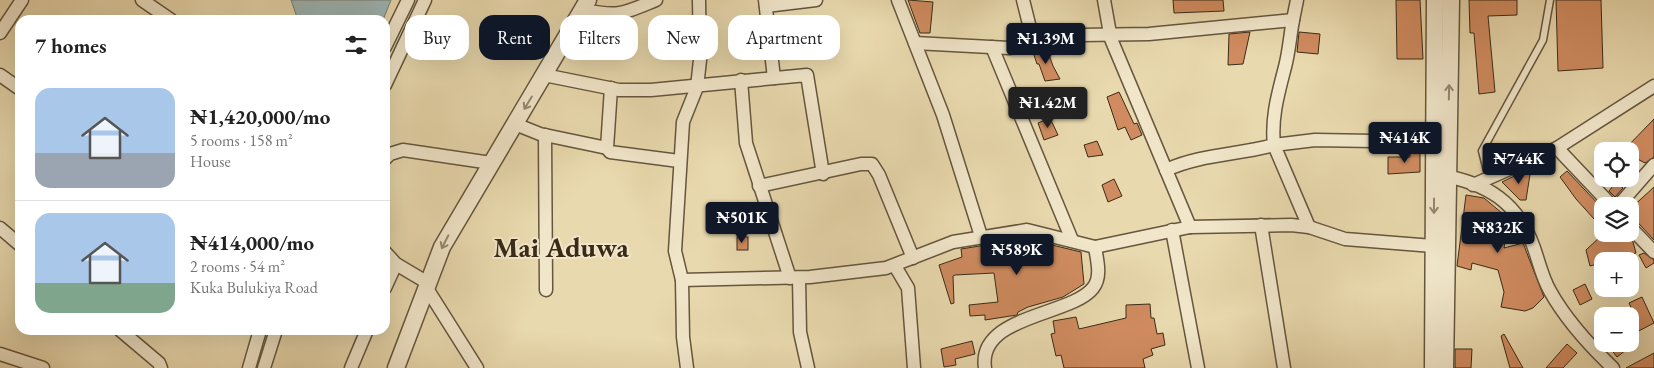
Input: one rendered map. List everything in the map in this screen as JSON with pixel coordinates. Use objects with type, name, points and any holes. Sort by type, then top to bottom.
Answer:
[{"type":"street","points":[[0,33],[22,0]]},
{"type":"street","points":[[142,0],[164,15]]},
{"type":"street","points":[[390,37],[408,0]]},
{"type":"street","points":[[390,74],[425,0]]},
{"type":"street","points":[[396,368],[442,246],[585,5],[607,14],[625,14],[656,0]]},
{"type":"street","points":[[687,368],[683,337],[682,280],[675,251],[679,161],[683,122],[697,87],[700,60],[699,0]]},
{"type":"street","points":[[774,78],[765,3],[816,0]]},
{"type":"street","points":[[898,0],[943,115],[981,236]]},
{"type":"street","points":[[1023,0],[1034,44]]},
{"type":"street","points":[[1104,0],[1106,20],[1111,35],[1190,227]]},
{"type":"street","points":[[1298,0],[1285,66],[1276,99],[1272,128],[1274,145],[1309,227]]},
{"type":"street","points":[[1435,0],[1434,142],[1440,175],[1445,368]]},
{"type":"street","points":[[1433,368],[1434,246],[1451,0]]},
{"type":"street","points":[[915,43],[1010,48],[1081,35],[1149,34],[1293,20]]},
{"type":"street","points":[[992,48],[1072,240]]},
{"type":"street","points":[[0,75],[15,85]]},
{"type":"street","points":[[544,76],[611,88],[651,90],[697,87],[741,80],[808,76],[823,174]]},
{"type":"street","points":[[741,80],[746,143],[759,186],[794,278],[800,332],[808,368]]},
{"type":"street","points":[[607,148],[611,88]]},
{"type":"street","points":[[1473,185],[1557,148],[1652,91]]},
{"type":"street","points":[[515,124],[545,135],[607,148],[610,152],[679,161]]},
{"type":"street","points":[[545,135],[546,290]]},
{"type":"street","points":[[1166,170],[1202,157],[1248,152],[1274,145],[1334,139],[1434,142]]},
{"type":"street","points":[[1557,148],[1603,197]]},
{"type":"street","points":[[390,154],[403,150],[491,163]]},
{"type":"street","points":[[759,186],[823,174],[861,164],[872,164],[879,175],[913,258]]},
{"type":"street","points":[[1626,197],[1654,165]]},
{"type":"street","points":[[1440,175],[1473,185],[1500,197],[1514,209],[1534,248],[1550,292],[1584,339],[1613,368]]},
{"type":"street","points":[[1261,225],[1284,368]]},
{"type":"street","points":[[682,280],[794,278],[895,266],[953,242],[1027,230],[1095,247],[1190,227],[1292,225],[1309,227],[1345,239],[1434,246]]},
{"type":"street","points":[[0,228],[15,241]]},
{"type":"street","points":[[1172,230],[1198,368]]},
{"type":"street","points":[[1639,236],[1654,252]]},
{"type":"street","points":[[985,368],[987,350],[1006,330],[1025,319],[1080,298],[1092,289],[1098,278],[1095,247]]},
{"type":"street","points":[[390,257],[396,264],[427,285],[477,368]]},
{"type":"street","points":[[390,277],[396,264]]},
{"type":"street","points":[[895,266],[908,288],[914,368]]},
{"type":"street","points":[[126,335],[159,363],[161,368]]},
{"type":"street","points":[[249,368],[259,335]]},
{"type":"street","points":[[264,368],[274,335]]},
{"type":"street","points":[[351,368],[365,335]]},
{"type":"street","points":[[0,354],[43,368]]},
{"type":"lane","points":[[1489,178],[1482,151],[1543,40],[1550,0]]},
{"type":"water","points":[[291,0],[391,0],[385,15],[296,15]]},
{"type":"building","points":[[908,0],[933,2],[930,33],[920,33]]},
{"type":"building","points":[[1173,0],[1223,0],[1224,11],[1174,13]]},
{"type":"building","points":[[1396,0],[1420,0],[1423,59],[1397,59]]},
{"type":"building","points":[[1469,0],[1517,0],[1517,15],[1488,16],[1495,92],[1479,94],[1474,33],[1470,33]]},
{"type":"building","points":[[1556,0],[1601,0],[1603,68],[1558,71]]},
{"type":"building","points":[[1250,32],[1243,64],[1228,65],[1229,34]]},
{"type":"building","points":[[1299,32],[1320,34],[1318,54],[1297,52]]},
{"type":"building","points":[[1047,49],[1060,79],[1045,81],[1039,64],[1037,64],[1033,52]]},
{"type":"building","points":[[1119,92],[1134,124],[1137,123],[1142,135],[1131,140],[1125,127],[1118,130],[1107,97]]},
{"type":"building","points":[[1050,118],[1058,135],[1044,140],[1038,123]]},
{"type":"building","points":[[1654,119],[1654,157],[1645,163],[1639,160],[1639,142],[1632,142]]},
{"type":"building","points":[[1097,141],[1103,155],[1088,157],[1084,145]]},
{"type":"building","points":[[1410,151],[1420,151],[1420,172],[1388,174],[1388,157],[1410,157]]},
{"type":"building","points":[[1531,168],[1526,200],[1520,200],[1502,182]]},
{"type":"building","points":[[1567,171],[1594,200],[1594,219],[1576,199],[1560,177]]},
{"type":"building","points":[[1114,179],[1122,196],[1108,202],[1102,185]]},
{"type":"building","points":[[1612,187],[1623,188],[1615,197],[1609,191]]},
{"type":"building","points":[[1654,187],[1654,240],[1639,224],[1639,201]]},
{"type":"building","points":[[1466,195],[1484,198],[1509,219],[1504,248],[1523,243],[1544,297],[1533,308],[1525,311],[1501,307],[1504,292],[1498,270],[1472,263],[1471,270],[1457,266]]},
{"type":"building","points":[[737,237],[748,237],[748,250],[737,250]]},
{"type":"building","points":[[1023,239],[1023,258],[1052,254],[1052,245],[1081,252],[1084,284],[1063,297],[1028,307],[1018,312],[1017,315],[985,320],[985,315],[970,316],[969,305],[998,302],[994,273],[955,275],[953,276],[954,303],[951,304],[939,265],[962,257],[961,249]]},
{"type":"building","points":[[1595,242],[1633,242],[1636,252],[1594,252],[1594,265],[1590,266],[1586,250]]},
{"type":"building","points":[[1644,253],[1654,260],[1654,263],[1646,268],[1639,255]]},
{"type":"building","points":[[1585,284],[1592,299],[1580,305],[1573,290]]},
{"type":"building","points":[[1642,297],[1654,323],[1639,331],[1639,307],[1631,307],[1629,303]]},
{"type":"building","points":[[1150,304],[1151,318],[1154,318],[1157,334],[1163,333],[1165,345],[1151,349],[1153,355],[1143,359],[1145,368],[1064,368],[1061,355],[1056,356],[1051,334],[1055,333],[1053,321],[1076,317],[1079,329],[1126,318],[1126,305]]},
{"type":"building","points":[[1504,334],[1523,368],[1510,368],[1501,336]]},
{"type":"building","points":[[972,341],[975,354],[955,359],[956,365],[944,367],[941,349]]},
{"type":"building","points":[[1567,344],[1577,353],[1563,368],[1546,368]]},
{"type":"building","points":[[1455,349],[1472,349],[1471,368],[1455,368]]},
{"type":"building","points":[[1613,352],[1623,352],[1617,357]]},
{"type":"building","points":[[1654,353],[1654,368],[1626,368]]},
{"type":"district","name":"Mai Aduwa","points":[[561,247]]}]
